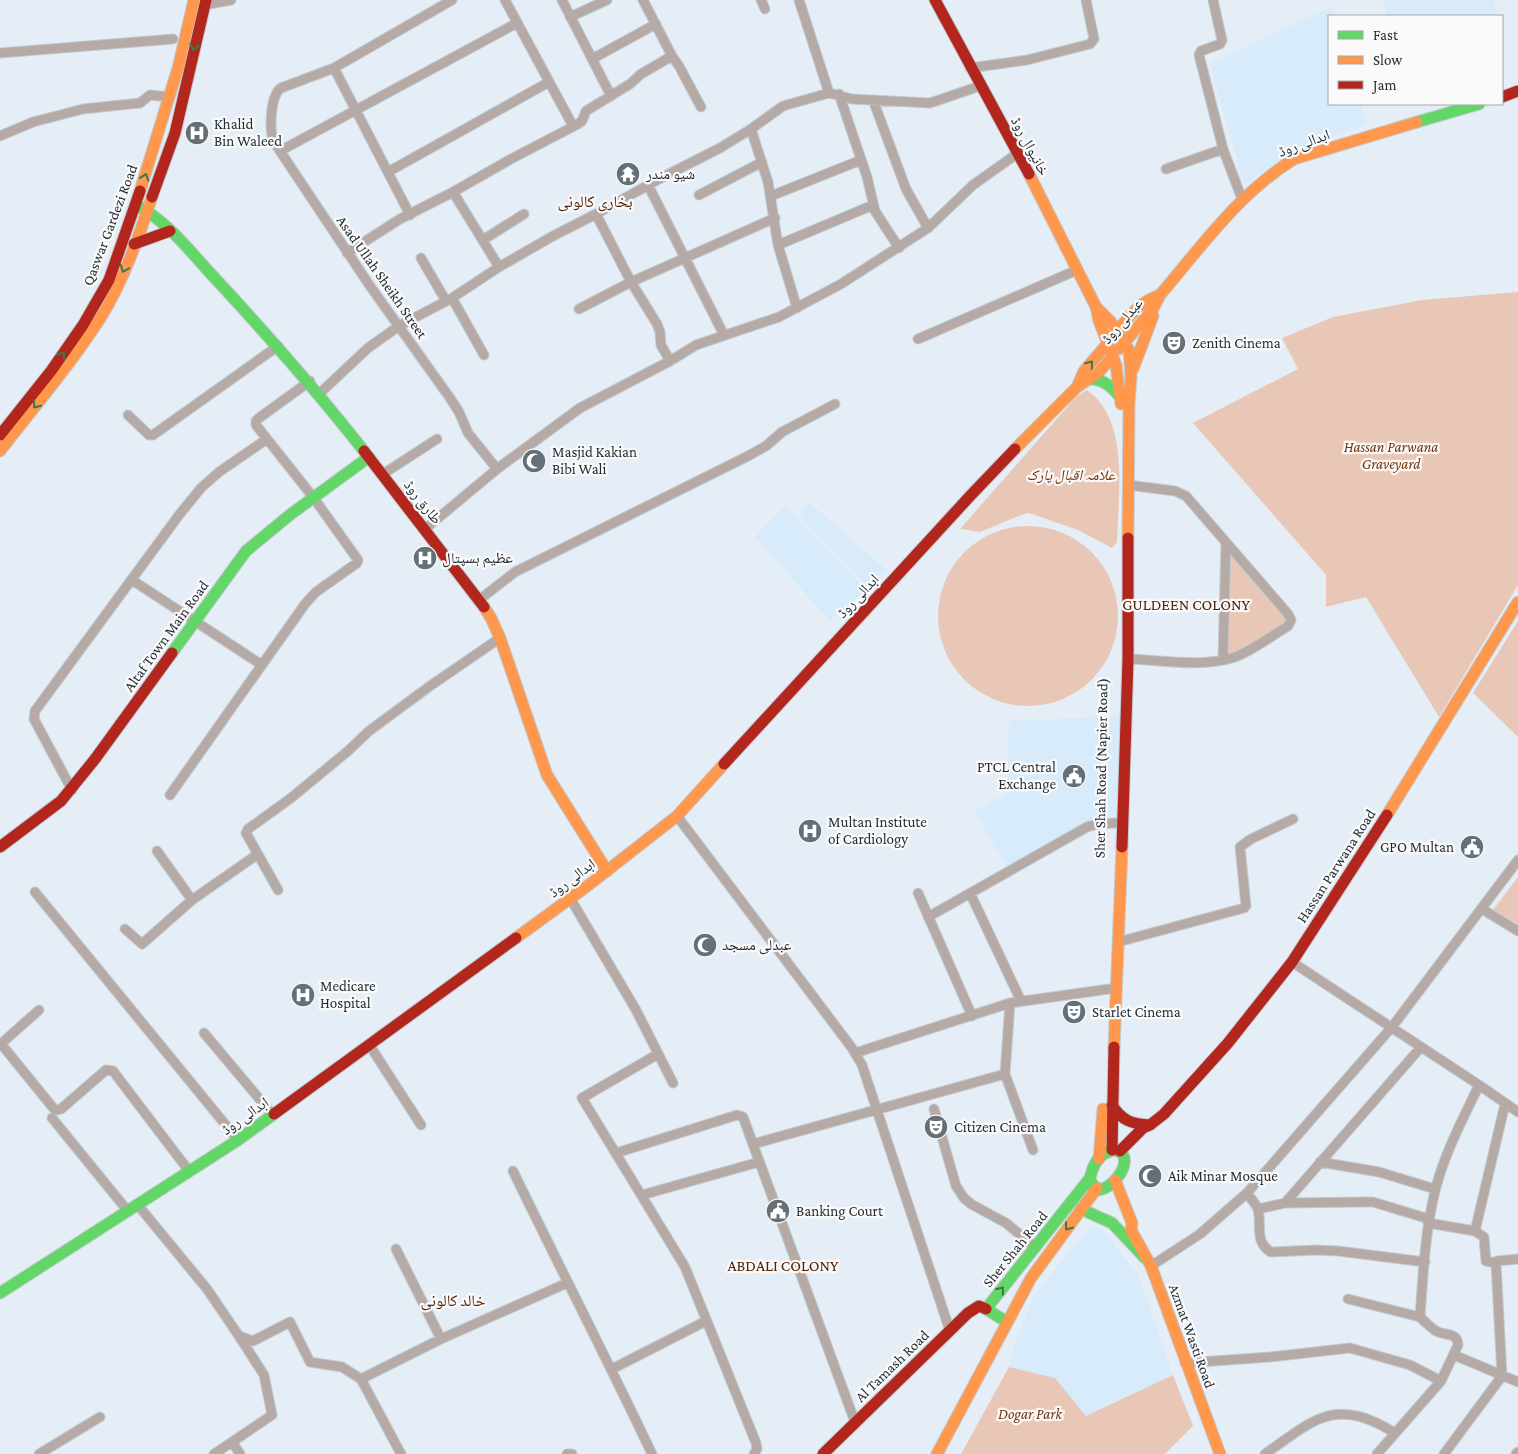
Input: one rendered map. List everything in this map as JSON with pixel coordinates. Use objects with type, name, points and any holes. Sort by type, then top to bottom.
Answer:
[{"type":"main road","name":"خانیوال روڈ","points":[[935,0],[970,68],[1018,153],[1096,307],[1102,330],[1108,343]]},
{"type":"main road","name":"Qaswar Gardezi Road","points":[[0,435],[51,371],[83,325],[109,280],[136,204],[178,68],[201,2]]},
{"type":"main road","points":[[0,451],[102,315],[124,271],[148,210],[174,133],[201,2]]},
{"type":"main road","points":[[1503,97],[1518,91]]},
{"type":"main road","name":"ابدالی روڈ","points":[[1160,295],[1242,199],[1281,167],[1294,159],[1476,105]]},
{"type":"main road","name":"طارق روڈ","points":[[136,204],[148,210],[170,231],[235,298],[310,381],[479,600],[491,618],[500,638],[547,775],[607,871]]},
{"type":"main road","points":[[134,244],[170,231]]},
{"type":"main road","points":[[1131,376],[1160,295]]},
{"type":"main road","name":"عبدلی روڈ","points":[[1077,387],[1084,371],[1141,304],[1148,299],[1160,295]]},
{"type":"main road","name":"عبدلی روڈ","points":[[1077,387],[1098,373],[1153,309],[1160,295]]},
{"type":"main road","name":"خانیوال روڈ","points":[[1096,307],[1112,322],[1117,331]]},
{"type":"main road","points":[[1117,331],[1129,350],[1131,376],[1126,422]]},
{"type":"main road","points":[[1108,343],[1118,371],[1126,422]]},
{"type":"main road","points":[[1089,380],[1098,379],[1105,382],[1121,398]]},
{"type":"main road","name":"ابدالی روڈ","points":[[0,1293],[238,1140],[370,1046],[607,871],[677,816],[972,495],[1077,387]]},
{"type":"main road","name":"Sher Shah Road (Napier Road)","points":[[1110,1098],[1109,989],[1128,485],[1126,422]]},
{"type":"main road","name":"Sher Shah Road (Napier Road)","points":[[1099,1159],[1103,1115],[1110,1098],[1118,942],[1128,659],[1123,613],[1126,422]]},
{"type":"main road","name":"Altaf Town Main Road","points":[[0,847],[61,801],[72,790],[246,551],[313,497],[369,457]]},
{"type":"main road","name":"Hassan Parwana Road","points":[[1099,1159],[1119,1152],[1148,1132],[1150,1125],[1164,1114],[1228,1043],[1292,962],[1378,829],[1518,602]]},
{"type":"main road","points":[[1110,1098],[1123,1120],[1132,1124],[1150,1125]]},
{"type":"main road","points":[[1099,1159],[1091,1172],[1103,1183],[1124,1168],[1126,1162],[1119,1152],[1110,1098]]},
{"type":"main road","name":"Sher Shah Road","points":[[1103,1183],[1038,1266],[1007,1322],[986,1309],[1036,1248],[1103,1183]]},
{"type":"main road","name":"Azmat Wasti Road","points":[[1103,1183],[1132,1223],[1132,1230],[1148,1262],[1220,1454]]},
{"type":"main road","points":[[1081,1209],[1112,1223],[1148,1262]]},
{"type":"main road","name":"Al Tamash Road","points":[[830,1451],[855,1422],[974,1308],[979,1306],[986,1309]]},
{"type":"main road","points":[[937,1454],[1007,1322]]},
{"type":"street","points":[[201,2],[232,0]]},
{"type":"street","points":[[410,215],[334,68],[452,0]]},
{"type":"street","points":[[505,0],[573,126]]},
{"type":"street","points":[[562,0],[611,96]]},
{"type":"street","points":[[570,17],[607,0]]},
{"type":"street","points":[[644,0],[672,56],[680,66],[701,106]]},
{"type":"street","points":[[799,0],[861,160],[873,204],[879,218],[899,248]]},
{"type":"street","points":[[970,68],[1027,60],[1090,44],[1094,39],[1086,0]]},
{"type":"street","points":[[1213,0],[1222,40],[1220,44],[1201,50],[1198,55],[1223,149],[1242,199]]},
{"type":"street","points":[[280,151],[517,23]]},
{"type":"street","points":[[592,58],[656,24]]},
{"type":"street","points":[[0,53],[173,39]]},
{"type":"street","points":[[347,253],[400,219],[582,122],[586,111],[630,84],[641,74],[672,56]]},
{"type":"street","name":"Asad Ullah Sheikh Street","points":[[334,68],[277,91],[271,135],[347,253],[450,398],[459,412],[468,433],[497,469]]},
{"type":"street","points":[[388,172],[549,82]]},
{"type":"street","points":[[319,394],[368,348],[399,326],[449,299],[553,236],[720,148],[783,106],[834,94],[852,99],[930,103],[980,86]]},
{"type":"street","points":[[0,136],[33,122],[83,109],[140,103],[150,95],[170,97]]},
{"type":"street","points":[[873,100],[910,198],[928,228]]},
{"type":"street","points":[[751,129],[771,196],[778,245],[797,308]]},
{"type":"street","points":[[1166,169],[1223,149]]},
{"type":"street","points":[[425,529],[497,469],[580,408],[670,361],[696,345],[770,320],[797,308],[841,284],[928,228],[973,186],[1018,153]]},
{"type":"street","points":[[771,196],[861,160]]},
{"type":"street","points":[[699,195],[762,162]]},
{"type":"street","points":[[648,185],[724,335]]},
{"type":"street","points":[[453,192],[499,267]]},
{"type":"street","points":[[778,245],[873,204]]},
{"type":"street","points":[[482,240],[524,214]]},
{"type":"street","points":[[596,214],[631,282],[656,324],[660,332],[662,345],[670,361]]},
{"type":"street","points":[[579,309],[684,257],[775,218]]},
{"type":"street","points":[[422,258],[484,355]]},
{"type":"street","points":[[918,339],[1076,270]]},
{"type":"street","points":[[128,416],[149,436],[153,435],[278,346]]},
{"type":"street","points":[[170,795],[305,604],[316,592],[358,560],[313,497],[256,425],[256,421],[310,381]]},
{"type":"street","points":[[479,600],[515,572],[748,456],[766,446],[782,432],[834,404]]},
{"type":"street","points":[[72,790],[34,719],[34,715],[179,515],[201,488],[219,472],[267,439]]},
{"type":"street","points":[[383,474],[437,439]]},
{"type":"street","points":[[1128,485],[1181,492],[1186,496],[1288,614],[1291,620],[1288,626],[1236,657],[1193,662],[1128,659]]},
{"type":"street","points":[[1223,660],[1226,543]]},
{"type":"street","points":[[132,580],[262,665]]},
{"type":"street","points":[[278,890],[246,833],[252,825],[298,792],[348,752],[369,731],[500,638]]},
{"type":"street","points":[[677,816],[855,1053],[862,1065],[950,1331]]},
{"type":"street","points":[[1118,942],[1244,908],[1246,906],[1240,847],[1251,839],[1292,819]]},
{"type":"street","points":[[928,917],[1087,827],[1097,824],[1116,823]]},
{"type":"street","points":[[157,852],[192,900]]},
{"type":"street","points":[[125,929],[142,944],[192,900],[258,854]]},
{"type":"street","points":[[1148,1262],[1200,1234],[1247,1193],[1392,1027],[1518,860]]},
{"type":"street","points":[[35,892],[238,1140]]},
{"type":"street","points":[[918,893],[972,1016]]},
{"type":"street","points":[[970,893],[1021,1001]]},
{"type":"street","points":[[570,898],[636,1010],[673,1083]]},
{"type":"street","points":[[1482,909],[1518,931]]},
{"type":"street","points":[[1292,962],[1479,1084],[1518,1112]]},
{"type":"street","points":[[855,1053],[1010,1003],[1109,989]]},
{"type":"street","points":[[1010,1003],[1005,1074],[1033,1150]]},
{"type":"street","points":[[39,1010],[3,1042],[2,1048],[54,1109],[61,1109],[106,1070],[110,1069],[189,1171]]},
{"type":"street","points":[[204,1033],[273,1115]]},
{"type":"street","points":[[370,1046],[421,1124]]},
{"type":"street","points":[[1284,1203],[1421,1047]]},
{"type":"street","points":[[658,1054],[582,1098],[685,1267],[756,1443],[758,1449],[754,1454]]},
{"type":"street","points":[[753,1144],[1005,1074]]},
{"type":"street","points":[[1420,1317],[1428,1221],[1435,1189],[1453,1142],[1479,1084]]},
{"type":"street","points":[[1475,1231],[1505,1104]]},
{"type":"street","points":[[934,1108],[956,1186],[964,1198],[1006,1224],[1036,1248]]},
{"type":"street","points":[[616,1153],[737,1115],[743,1118],[855,1422]]},
{"type":"street","points":[[52,1118],[207,1289],[264,1375],[272,1415],[214,1454]]},
{"type":"street","points":[[642,1195],[760,1162]]},
{"type":"street","points":[[1320,1162],[1379,1172],[1435,1189]]},
{"type":"street","points":[[513,1171],[567,1283],[612,1369],[652,1454]]},
{"type":"street","points":[[1247,1193],[1258,1209],[1261,1241],[1265,1249],[1271,1252],[1347,1251],[1425,1262]]},
{"type":"street","points":[[1258,1209],[1284,1203],[1373,1202],[1428,1221],[1475,1231],[1484,1237],[1486,1261],[1496,1263],[1497,1261],[1518,1259]]},
{"type":"street","points":[[396,1249],[442,1339]]},
{"type":"street","points":[[1444,1454],[1502,1376],[1496,1263]]},
{"type":"street","points":[[360,1379],[442,1339],[567,1283]]},
{"type":"street","points":[[1348,1299],[1420,1317],[1435,1330],[1454,1336],[1458,1345],[1441,1381],[1378,1454]]},
{"type":"street","points":[[612,1369],[706,1320]]},
{"type":"street","points":[[239,1336],[253,1341],[290,1322],[310,1362],[342,1367],[360,1379],[402,1454]]},
{"type":"street","points":[[1186,1363],[1270,1357],[1350,1348],[1410,1365],[1441,1381]]},
{"type":"street","points":[[1454,1355],[1518,1382]]},
{"type":"street","points":[[1265,1454],[1313,1420],[1328,1414],[1358,1416],[1375,1422],[1395,1433]]},
{"type":"street","points":[[39,1454],[100,1417]]},
{"type":"street","points":[[232,1442],[240,1454]]},
{"type":"shaded area","points":[[1384,0],[1493,0],[1499,15],[1387,15]]},
{"type":"shaded area","points":[[1331,7],[1334,15],[1328,15],[1328,105],[1360,105],[1366,125],[1296,149],[1244,185],[1210,63]]},
{"type":"shaded area","points":[[809,502],[888,571],[867,586],[799,515]]},
{"type":"shaded area","points":[[785,506],[866,590],[830,621],[755,537]]},
{"type":"shaded area","points":[[1125,716],[1120,824],[1087,827],[1009,871],[974,811],[1007,793],[1009,721]]},
{"type":"shaded area","points":[[1097,1227],[1102,1229],[1138,1274],[1173,1375],[1086,1416],[1055,1378],[1009,1367],[1013,1349],[1033,1298],[1089,1228]]},
{"type":"green space","name":"Hassan Parwana Graveyard","points":[[1518,292],[1518,585],[1439,717],[1366,597],[1326,607],[1326,575],[1193,423],[1298,369],[1282,338],[1333,317],[1422,300]]},
{"type":"green space","name":"علامہ اقبال پارک","points":[[1087,390],[1097,399],[1107,414],[1114,431],[1117,449],[1119,488],[1117,542],[1112,548],[1078,530],[1029,513],[980,532],[960,529],[1076,397]]},
{"type":"green space","points":[[1028,526],[1046,528],[1062,533],[1078,541],[1092,552],[1103,566],[1111,582],[1116,598],[1118,616],[1116,634],[1111,650],[1103,666],[1092,680],[1078,691],[1062,699],[1046,704],[1028,706],[1010,704],[994,699],[978,691],[964,680],[953,666],[945,650],[940,634],[938,616],[940,598],[945,582],[953,566],[964,552],[978,541],[994,533],[1010,528]]},
{"type":"green space","points":[[1226,543],[1288,614],[1288,626],[1223,660]]},
{"type":"green space","points":[[1518,621],[1518,737],[1473,693]]},
{"type":"green space","points":[[1518,877],[1518,924],[1493,910]]},
{"type":"green space","name":"Dogar Park","points":[[1009,1367],[1055,1378],[1086,1416],[1173,1375],[1193,1426],[1165,1454],[961,1454]]},
{"type":"traffic: fast","points":[[1417,122],[1476,105]]},
{"type":"traffic: fast","points":[[136,205],[158,219],[186,246],[290,362],[364,451]]},
{"type":"traffic: fast","points":[[1089,379],[1099,380],[1107,384],[1121,398]]},
{"type":"traffic: fast","points":[[172,653],[246,551],[291,514],[369,457]]},
{"type":"traffic: fast","points":[[0,1293],[238,1140],[274,1114]]},
{"type":"traffic: fast","points":[[1007,1322],[986,1309],[1090,1178],[1098,1159],[1111,1151],[1120,1152],[1123,1156],[1123,1167],[1114,1182],[1099,1190],[1092,1184],[1090,1178]]},
{"type":"traffic: fast","points":[[1081,1209],[1112,1223],[1145,1258]]},
{"type":"traffic: slow","points":[[140,191],[178,68],[194,0]]},
{"type":"traffic: slow","points":[[1119,349],[1153,309],[1160,295],[1206,240],[1238,204],[1274,173],[1294,159],[1417,122]]},
{"type":"traffic: slow","points":[[1029,174],[1096,307],[1111,322],[1129,350],[1131,377],[1128,538]]},
{"type":"traffic: slow","points":[[0,451],[65,368],[101,317],[123,274],[152,197]]},
{"type":"traffic: slow","points":[[1111,338],[1139,307],[1160,295]]},
{"type":"traffic: slow","points":[[1096,307],[1099,321],[1116,365],[1121,404]]},
{"type":"traffic: slow","points":[[1133,369],[1153,316]]},
{"type":"traffic: slow","points":[[1077,387],[1084,371],[1108,343]]},
{"type":"traffic: slow","points":[[1015,449],[1077,387],[1098,373],[1113,356]]},
{"type":"traffic: slow","points":[[1387,815],[1518,602]]},
{"type":"traffic: slow","points":[[484,607],[500,638],[547,775],[607,871]]},
{"type":"traffic: slow","points":[[516,938],[590,884],[677,816],[724,764]]},
{"type":"traffic: slow","points":[[1114,1047],[1122,847]]},
{"type":"traffic: slow","points":[[1099,1159],[1103,1109]]},
{"type":"traffic: slow","points":[[1115,1180],[1132,1223],[1131,1230],[1151,1266],[1220,1454]]},
{"type":"traffic: slow","points":[[937,1454],[1031,1278],[1097,1188]]},
{"type":"traffic: jam","points":[[152,197],[175,133],[206,0]]},
{"type":"traffic: jam","points":[[935,0],[1029,174]]},
{"type":"traffic: jam","points":[[1503,97],[1518,91]]},
{"type":"traffic: jam","points":[[0,435],[51,371],[83,325],[109,280],[140,191]]},
{"type":"traffic: jam","points":[[134,244],[170,231]]},
{"type":"traffic: jam","points":[[724,764],[1015,449]]},
{"type":"traffic: jam","points":[[364,451],[484,607]]},
{"type":"traffic: jam","points":[[1122,847],[1128,659],[1128,538]]},
{"type":"traffic: jam","points":[[0,847],[61,801],[95,759],[172,653]]},
{"type":"traffic: jam","points":[[1120,1151],[1143,1128],[1164,1114],[1228,1043],[1292,962],[1387,815]]},
{"type":"traffic: jam","points":[[274,1114],[516,938]]},
{"type":"traffic: jam","points":[[1112,1150],[1114,1047]]},
{"type":"traffic: jam","points":[[1112,1105],[1128,1121],[1150,1125]]},
{"type":"traffic: jam","points":[[823,1454],[968,1313],[979,1306],[986,1309]]},
{"type":"place","name":"Khalid Bin Waleed","points":[[197,133]]},
{"type":"place","name":"شیو مندر","points":[[628,174]]},
{"type":"place","name":"Zenith Cinema","points":[[1174,343]]},
{"type":"place","name":"Masjid Kakian Bibi Wali","points":[[534,461]]},
{"type":"place","name":"عظیم ہسپتال","points":[[425,558]]},
{"type":"place","name":"PTCL Central Exchange","points":[[1074,776]]},
{"type":"place","name":"Multan Institute of Cardiology","points":[[810,831]]},
{"type":"place","name":"GPO Multan","points":[[1472,847]]},
{"type":"place","name":"عبدلی مسجد","points":[[705,945]]},
{"type":"place","name":"Medicare Hospital","points":[[303,995]]},
{"type":"place","name":"Starlet Cinema","points":[[1074,1012]]},
{"type":"place","name":"Citizen Cinema","points":[[936,1127]]},
{"type":"place","name":"Aik Minar Mosque","points":[[1150,1176]]},
{"type":"place","name":"Banking Court","points":[[778,1211]]},
{"type":"district","name":"بخاری کالونی","points":[[595,201]]},
{"type":"district","name":"GULDEEN COLONY","points":[[1186,604]]},
{"type":"district","name":"ABDALI COLONY","points":[[783,1265]]},
{"type":"district","name":"خالد کالونی","points":[[453,1300]]}]
